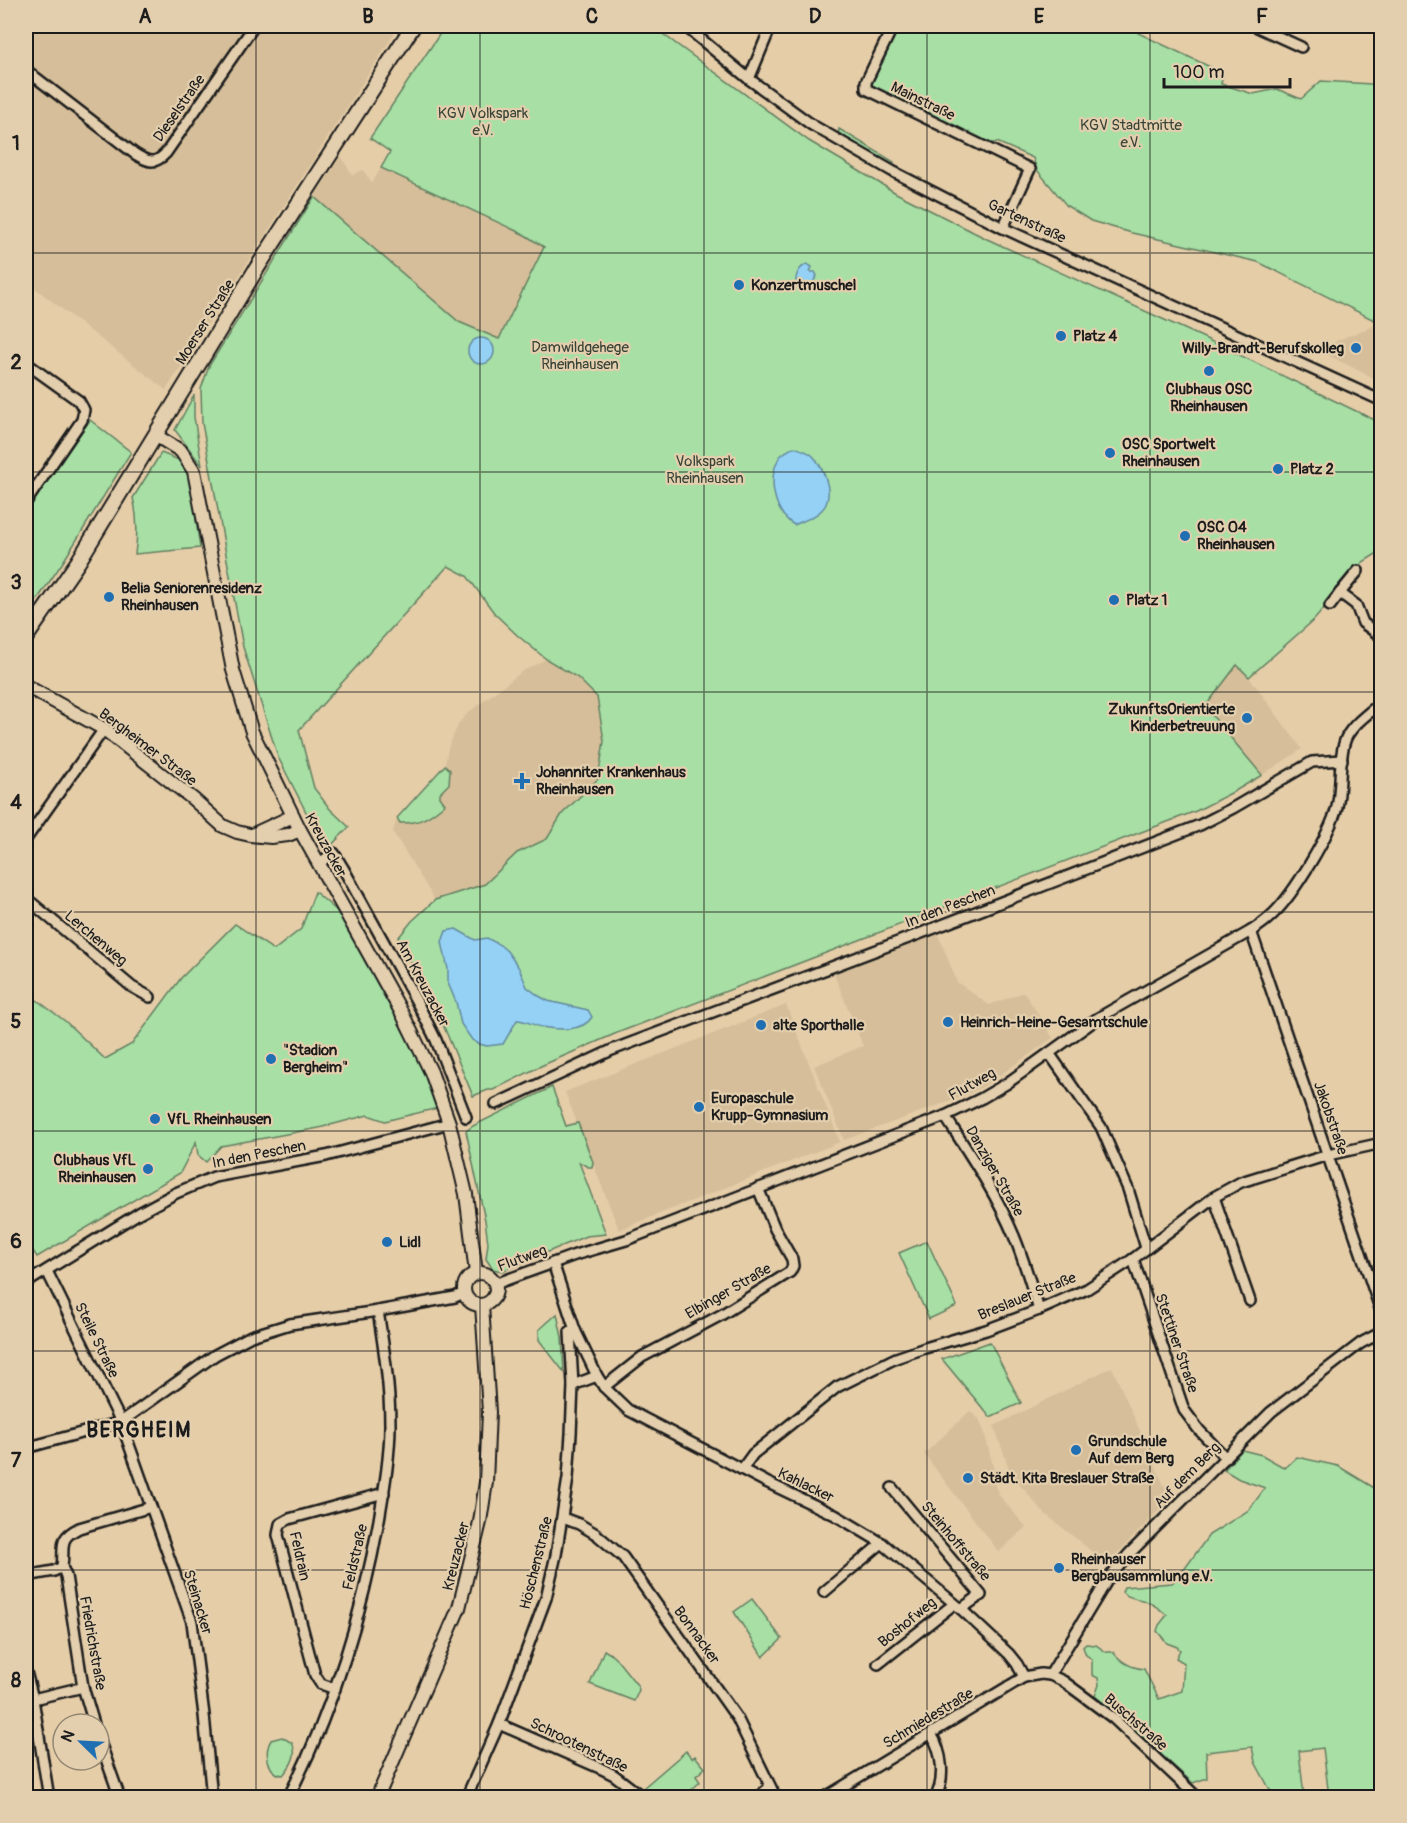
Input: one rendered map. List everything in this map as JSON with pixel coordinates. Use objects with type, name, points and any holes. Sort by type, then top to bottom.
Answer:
[{"type":"main road","name":"Moerser Straße","points":[[26,637],[78,562],[257,268],[413,26]]},
{"type":"street","name":"Dieselstraße","points":[[26,70],[135,154],[150,161],[159,160],[254,26]]},
{"type":"street","name":"Gartenstraße","points":[[685,26],[749,80],[812,125],[892,171],[1003,228],[1382,401]]},
{"type":"street","points":[[749,80],[771,26]]},
{"type":"street","points":[[873,26],[891,29]]},
{"type":"street","points":[[1255,26],[1301,47]]},
{"type":"street","name":"Mainstraße","points":[[891,29],[866,82],[866,89],[1030,169],[1003,228]]},
{"type":"street","points":[[26,363],[79,401],[84,410],[82,420],[26,502]]},
{"type":"street","name":"Kreuzacker","points":[[156,435],[182,451],[194,471],[233,670],[252,732],[300,830],[416,1039],[431,1072],[449,1123],[466,1194],[476,1273]]},
{"type":"street","points":[[1330,606],[1358,571]]},
{"type":"street","points":[[1340,593],[1356,605],[1363,623],[1382,637]]},
{"type":"street","name":"Bergheimer Straße","points":[[26,686],[104,729],[223,826],[250,835],[271,837],[288,835],[300,830]]},
{"type":"street","points":[[1342,760],[1348,735],[1382,702]]},
{"type":"street","points":[[26,839],[104,729]]},
{"type":"street","name":"Flutweg","points":[[495,1284],[626,1240],[945,1116],[1006,1084],[1098,1018],[1251,931],[1274,914],[1294,888],[1329,827],[1337,806],[1342,760]]},
{"type":"street","name":"In den Peschen","points":[[496,1104],[612,1050],[1200,825],[1312,762],[1342,760]]},
{"type":"street","points":[[250,835],[293,816]]},
{"type":"street","name":"Am Kreuzacker","points":[[319,863],[334,853],[343,868],[424,1015],[466,1117]]},
{"type":"street","points":[[327,877],[343,868]]},
{"type":"street","name":"Lerchenweg","points":[[26,897],[132,987],[150,997]]},
{"type":"street","name":"Jakobstraße","points":[[1251,931],[1382,1314]]},
{"type":"street","points":[[1049,1053],[1102,1128],[1128,1189],[1146,1248]]},
{"type":"street","name":"Danziger Straße","points":[[945,1116],[980,1170],[1014,1236],[1040,1310]]},
{"type":"street","name":"In den Peschen","points":[[26,1283],[139,1213],[176,1193],[214,1178],[326,1156],[449,1123]]},
{"type":"street","name":"Breslauer Straße","points":[[742,1469],[753,1454],[837,1387],[896,1358],[986,1330],[1087,1289],[1133,1259],[1214,1197],[1241,1182],[1328,1155],[1382,1143]]},
{"type":"street","name":"Elbinger Straße","points":[[604,1387],[642,1357],[721,1315],[790,1272],[793,1266],[792,1259],[775,1229],[758,1188]]},
{"type":"street","points":[[1214,1197],[1250,1301]]},
{"type":"street","name":"Stettiner Straße","points":[[1133,1259],[1184,1410],[1199,1430],[1226,1458]]},
{"type":"street","name":"Kahlacker","points":[[553,1263],[575,1330],[597,1376],[604,1387],[628,1410],[835,1515],[882,1543],[958,1606],[1009,1654],[1024,1677]]},
{"type":"street","name":"Steile Straße","points":[[46,1271],[121,1422]]},
{"type":"street","points":[[476,1273],[488,1275],[495,1284],[494,1295],[482,1305],[473,1303],[464,1293],[466,1280],[476,1273]]},
{"type":"street","points":[[26,1448],[121,1422],[215,1355],[251,1335],[290,1324],[378,1311],[455,1297],[464,1293]]},
{"type":"street","name":"Kreuzacker","points":[[377,1797],[459,1608],[480,1522],[487,1471],[489,1412],[482,1305]]},
{"type":"street","name":"Feldstraße","points":[[288,1797],[301,1773],[334,1689],[354,1629],[384,1493],[390,1428],[389,1392],[378,1311]]},
{"type":"street","name":"Kahlacker","points":[[573,1385],[570,1332],[575,1330]]},
{"type":"street","name":"Auf dem Berg","points":[[1050,1675],[1108,1579],[1129,1554],[1270,1412],[1361,1343],[1382,1332]]},
{"type":"street","points":[[573,1385],[597,1376]]},
{"type":"street","name":"Höschenstraße","points":[[466,1797],[499,1724],[546,1598],[563,1518],[570,1456],[573,1385]]},
{"type":"street","name":"Steinacker","points":[[121,1422],[192,1622],[212,1795]]},
{"type":"street","name":"Steinhoffstraße","points":[[892,1488],[981,1594],[958,1606]]},
{"type":"street","name":"Feldrain","points":[[334,1689],[321,1684],[315,1675],[278,1530],[280,1524],[289,1519],[384,1493]]},
{"type":"street","name":"Friedrichstraße","points":[[90,1712],[83,1687],[66,1576],[62,1567],[65,1536],[80,1528],[151,1507]]},
{"type":"street","name":"Bonnacker","points":[[563,1518],[596,1534],[623,1557],[737,1718],[776,1797]]},
{"type":"street","points":[[824,1592],[882,1543]]},
{"type":"street","points":[[26,1575],[54,1571],[62,1567]]},
{"type":"street","name":"Boshofweg","points":[[878,1664],[958,1606]]},
{"type":"street","points":[[26,1672],[33,1699],[49,1797]]},
{"type":"street","name":"Schmiedestraße","points":[[824,1797],[1024,1677],[1050,1675]]},
{"type":"street","name":"Buschstraße","points":[[1050,1675],[1063,1681],[1113,1718],[1198,1797]]},
{"type":"street","points":[[33,1699],[83,1687]]},
{"type":"street","name":"Schrootenstraße","points":[[499,1724],[614,1775],[644,1797]]},
{"type":"street","points":[[931,1734],[937,1742],[940,1755],[941,1782],[935,1797]]},
{"type":"street","points":[[111,1772],[120,1797]]},
{"type":"street","points":[[757,1797],[770,1787]]},
{"type":"street","points":[[183,1797],[212,1795]]},
{"type":"shaded area","points":[[26,26],[399,26],[166,390],[26,281]]},
{"type":"shaded area","points":[[341,156],[352,175],[363,170],[372,183],[381,168],[526,235],[544,247],[499,339],[459,322],[314,197]]},
{"type":"shaded area","name":"Willy-Brandt-Berufskolleg","points":[[1381,313],[1381,382],[1326,354],[1336,341],[1378,324]]},
{"type":"shaded area","name":"Johanniter Krankenhaus Rheinhausen","points":[[546,659],[578,678],[597,697],[604,741],[598,779],[562,814],[547,839],[517,853],[485,884],[435,900],[393,832],[397,818],[401,823],[445,804],[440,793],[450,770],[445,765],[448,748],[459,723],[469,712],[523,671]]},
{"type":"shaded area","name":"ZukunftsOrientierte Kinderbetreuung","points":[[1237,665],[1249,677],[1302,749],[1262,775],[1205,707]]},
{"type":"shaded area","name":"Heinrich-Heine-Gesamtschule","points":[[938,934],[957,982],[989,1005],[1024,992],[1053,1038],[984,1086],[964,1096],[844,1140],[814,1066],[863,1046],[834,974]]},
{"type":"shaded area","name":"Europaschule Krupp-Gymnasium","points":[[786,1005],[840,1142],[619,1230],[565,1092]]},
{"type":"shaded area","name":"Grundschule Auf dem Berg","points":[[1112,1367],[1170,1499],[1107,1564],[1042,1511],[1011,1474],[994,1426]]},
{"type":"shaded area","name":"Städt. Kita Breslauer Straße","points":[[970,1411],[979,1419],[984,1431],[994,1470],[995,1486],[999,1495],[1026,1527],[999,1552],[924,1454]]},
{"type":"green space","name":"Volkspark Rheinhausen","points":[[445,26],[654,26],[809,141],[896,193],[987,239],[1202,337],[1381,423],[1381,551],[1363,562],[1315,619],[1249,677],[1237,665],[1205,707],[1262,775],[1196,811],[617,1033],[543,1065],[493,1090],[473,1096],[439,1015],[398,938],[412,921],[435,900],[485,884],[517,853],[547,839],[562,814],[598,779],[604,741],[597,697],[578,678],[546,659],[517,635],[495,614],[467,576],[448,566],[299,730],[314,788],[330,809],[349,827],[326,851],[278,757],[243,647],[202,423],[201,389],[209,366],[314,197],[459,322],[499,339],[544,247],[525,235],[381,168],[390,152],[370,138]]},
{"type":"green space","name":"KGV Stadtmitte e.V.","points":[[898,26],[1141,26],[1138,33],[1223,73],[1221,84],[1253,94],[1277,89],[1301,99],[1321,81],[1381,86],[1382,295],[1374,320],[1258,262],[1132,233],[1091,221],[1067,206],[1037,170],[1033,158],[997,142],[990,144],[870,87]]},
{"type":"green space","points":[[839,129],[894,162],[892,166],[838,135]]},
{"type":"green space","points":[[194,395],[194,417],[202,466],[175,430]]},
{"type":"green space","points":[[90,420],[131,452],[63,562],[26,616],[26,511]]},
{"type":"green space","points":[[161,453],[179,460],[190,478],[200,548],[135,554],[137,526],[133,498]]},
{"type":"green space","points":[[445,765],[450,770],[449,784],[440,793],[440,797],[445,804],[425,818],[400,823],[397,818]]},
{"type":"green space","name":"VfL Rheinhausen","points":[[315,892],[343,916],[376,973],[423,1065],[438,1108],[385,1121],[368,1115],[319,1128],[221,1146],[206,1162],[198,1155],[196,1142],[180,1173],[37,1257],[33,1251],[26,1254],[26,992],[65,1021],[105,1059],[132,1044],[181,978],[235,924],[274,950],[301,929]]},
{"type":"green space","points":[[552,1087],[566,1126],[578,1123],[593,1162],[592,1167],[588,1167],[579,1162],[606,1234],[586,1236],[502,1271],[493,1269],[486,1259],[488,1243],[485,1220],[466,1131]]},
{"type":"green space","points":[[927,1241],[957,1306],[929,1319],[899,1253]]},
{"type":"green space","points":[[557,1314],[562,1337],[564,1372],[539,1340],[539,1330]]},
{"type":"green space","points":[[990,1342],[1021,1403],[990,1417],[942,1359]]},
{"type":"green space","points":[[1242,1450],[1262,1455],[1285,1468],[1297,1457],[1338,1466],[1381,1492],[1381,1797],[1329,1797],[1323,1748],[1299,1751],[1304,1797],[1274,1797],[1255,1762],[1252,1747],[1206,1752],[1207,1778],[1193,1783],[1095,1696],[1099,1685],[1098,1678],[1092,1675],[1092,1659],[1086,1655],[1083,1647],[1086,1644],[1096,1645],[1106,1652],[1113,1652],[1127,1664],[1144,1669],[1159,1699],[1182,1691],[1184,1663],[1176,1658],[1180,1650],[1167,1643],[1157,1631],[1167,1615],[1151,1604],[1122,1592],[1124,1587],[1172,1583],[1209,1535],[1249,1510],[1265,1488],[1239,1479],[1224,1470]]},
{"type":"green space","points":[[752,1599],[782,1639],[763,1657],[734,1612]]},
{"type":"green space","points":[[604,1650],[614,1656],[637,1685],[639,1690],[634,1701],[590,1684]]},
{"type":"green space","points":[[282,1737],[294,1747],[291,1764],[283,1775],[273,1771],[268,1761],[271,1740]]},
{"type":"green space","points":[[686,1751],[692,1758],[695,1756],[705,1768],[696,1776],[700,1782],[688,1793],[692,1797],[652,1797],[643,1788]]},
{"type":"water","points":[[807,264],[812,267],[810,272],[815,272],[817,276],[811,285],[804,288],[797,287],[798,273]]},
{"type":"water","points":[[481,338],[490,342],[494,351],[490,360],[481,364],[472,360],[468,351],[472,342]]},
{"type":"water","points":[[794,447],[808,452],[816,459],[823,471],[828,498],[824,508],[812,517],[794,525],[787,520],[777,504],[773,476],[779,458]]},
{"type":"water","points":[[456,929],[475,940],[487,938],[500,945],[519,968],[527,987],[539,996],[548,1001],[588,1010],[592,1017],[588,1022],[576,1028],[562,1029],[541,1027],[517,1020],[503,1044],[487,1046],[472,1040],[461,1024],[456,1002],[448,983],[448,969],[442,942],[446,931]]},
{"type":"place","name":"Konzertmuschel","points":[[739,285]]},
{"type":"place","name":"Platz 4","points":[[1061,336]]},
{"type":"place","name":"Willy-Brandt-Berufskolleg","points":[[1356,348]]},
{"type":"place","name":"Clubhaus OSC Rheinhausen","points":[[1209,371]]},
{"type":"place","name":"OSC Sportwelt Rheinhausen","points":[[1110,453]]},
{"type":"place","name":"Platz 2","points":[[1278,469]]},
{"type":"place","name":"OSC 04 Rheinhausen","points":[[1185,536]]},
{"type":"place","name":"Belia Seniorenresidenz Rheinhausen","points":[[109,597]]},
{"type":"place","name":"Platz 1","points":[[1114,600]]},
{"type":"place","name":"ZukunftsOrientierte Kinderbetreuung","points":[[1247,718]]},
{"type":"place","name":"Johanniter Krankenhaus Rheinhausen","points":[[522,781]]},
{"type":"place","name":"Heinrich-Heine-Gesamtschule","points":[[948,1022]]},
{"type":"place","name":"alte Sporthalle","points":[[761,1025]]},
{"type":"place","name":"\"Stadion Bergheim\"","points":[[271,1059]]},
{"type":"place","name":"Europaschule Krupp-Gymnasium","points":[[699,1107]]},
{"type":"place","name":"VfL Rheinhausen","points":[[155,1119]]},
{"type":"place","name":"Clubhaus VfL Rheinhausen","points":[[148,1169]]},
{"type":"place","name":"Lidl","points":[[387,1242]]},
{"type":"place","name":"Grundschule Auf dem Berg","points":[[1076,1450]]},
{"type":"place","name":"Städt. Kita Breslauer Straße","points":[[968,1478]]},
{"type":"place","name":"Rheinhauser Bergbausammlung e.V.","points":[[1059,1568]]},
{"type":"district","name":"BERGHEIM","points":[[139,1430]]},
{"type":"park label","name":"KGV Volkspark e.V.","points":[[483,122]]},
{"type":"park label","name":"Damwildgehege Rheinhausen","points":[[580,356]]}]
